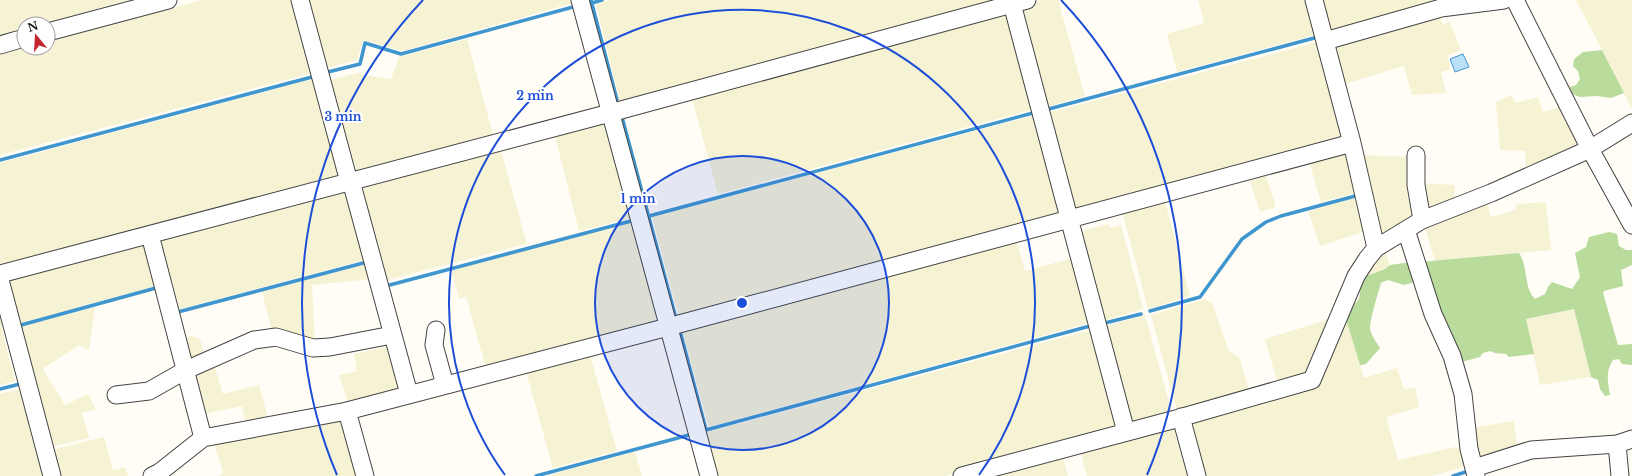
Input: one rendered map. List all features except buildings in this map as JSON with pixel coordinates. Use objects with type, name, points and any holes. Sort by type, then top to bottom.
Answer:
[{"type":"street","points":[[56,30],[168,0]]},
{"type":"street","points":[[300,0],[409,394]]},
{"type":"street","points":[[580,0],[709,476]]},
{"type":"street","points":[[1314,0],[1352,143],[1376,248]]},
{"type":"street","points":[[1325,41],[1441,8],[1504,0]]},
{"type":"street","points":[[1515,0],[1590,149],[1632,225]]},
{"type":"street","points":[[0,274],[610,113],[1016,1],[1069,218],[1126,432]]},
{"type":"street","points":[[0,45],[16,40]]},
{"type":"street","points":[[962,476],[1312,380],[1356,276],[1367,258],[1376,248],[1422,220],[1491,193],[1590,149],[1632,123]]},
{"type":"street","points":[[158,475],[203,438],[347,411],[668,327],[1352,143]]},
{"type":"street","points":[[1416,155],[1416,185],[1422,220]]},
{"type":"street","points":[[1406,230],[1433,314],[1452,356],[1463,394],[1470,449],[1475,472],[1531,450],[1625,441],[1620,476]]},
{"type":"street","points":[[150,235],[203,438]]},
{"type":"street","points":[[0,280],[52,476]]},
{"type":"street","points":[[436,330],[434,345],[445,385]]},
{"type":"street","points":[[116,395],[149,391],[186,370],[254,340],[276,337],[313,348],[330,347],[392,335]]},
{"type":"street","points":[[347,411],[365,476]]},
{"type":"street","points":[[1181,417],[1197,476]]},
{"type":"shaded area","points":[[0,0],[130,0],[56,20],[56,16],[16,16],[16,31],[0,35]]},
{"type":"shaded area","points":[[202,0],[295,0],[312,73],[0,155],[0,54],[16,50],[16,56],[56,56],[56,39]]},
{"type":"shaded area","points":[[305,0],[573,0],[573,3],[403,51],[363,40],[357,60],[326,68]]},
{"type":"shaded area","points":[[612,0],[1003,0],[620,102],[596,4]]},
{"type":"shaded area","points":[[1041,0],[1058,0],[1085,96],[1046,107],[1019,6]]},
{"type":"shaded area","points":[[1198,0],[1310,0],[1319,34],[1177,72],[1167,34],[1204,23]]},
{"type":"shaded area","points":[[1317,0],[1445,0],[1325,32]]},
{"type":"shaded area","points":[[1576,0],[1632,0],[1632,109],[1602,50]]},
{"type":"shaded area","points":[[1007,13],[1034,109],[718,194],[691,95]]},
{"type":"shaded area","points":[[1438,14],[1443,24],[1450,22],[1461,50],[1447,56],[1451,69],[1441,72],[1446,93],[1412,95],[1404,66],[1341,85],[1331,43]]},
{"type":"shaded area","points":[[467,39],[494,138],[352,174],[329,80],[361,72],[363,75],[391,79],[399,57]]},
{"type":"shaded area","points":[[1321,41],[1347,137],[1074,213],[1047,113]]},
{"type":"shaded area","points":[[316,78],[343,176],[0,269],[0,163]]},
{"type":"shaded area","points":[[1511,95],[1516,103],[1538,97],[1543,112],[1563,106],[1582,145],[1526,172],[1525,151],[1500,150],[1496,102]]},
{"type":"shaded area","points":[[1036,115],[1061,213],[679,317],[652,217]]},
{"type":"shaded area","points":[[598,121],[606,124],[631,218],[579,231],[554,132]]},
{"type":"shaded area","points":[[500,147],[527,244],[387,280],[382,258],[379,256],[360,184]]},
{"type":"shaded area","points":[[1347,149],[1359,192],[1321,202],[1308,158]]},
{"type":"shaded area","points":[[1358,155],[1412,157],[1418,215],[1382,240]]},
{"type":"shaded area","points":[[1264,170],[1276,207],[1260,212],[1249,178]]},
{"type":"shaded area","points":[[1419,183],[1455,185],[1454,203],[1428,214]]},
{"type":"shaded area","points":[[346,186],[368,259],[180,309],[172,280],[166,281],[156,240]]},
{"type":"shaded area","points":[[1360,196],[1368,230],[1320,246],[1308,211]]},
{"type":"shaded area","points":[[1164,197],[1190,296],[1148,309],[1122,211]]},
{"type":"shaded area","points":[[1486,200],[1491,217],[1515,210],[1517,204],[1546,202],[1551,250],[1435,261],[1424,224]]},
{"type":"shaded area","points":[[632,222],[657,317],[652,323],[486,368],[466,297],[459,299],[451,270]]},
{"type":"shaded area","points":[[1108,224],[1110,228],[1121,225],[1143,309],[1102,321],[1078,232]]},
{"type":"shaded area","points":[[1015,236],[1025,271],[1073,258],[1089,323],[709,427],[681,326]]},
{"type":"shaded area","points":[[145,240],[160,285],[17,324],[6,281]]},
{"type":"shaded area","points":[[1385,251],[1390,265],[1385,269],[1365,276],[1381,252]]},
{"type":"shaded area","points":[[369,263],[373,279],[312,285],[315,342],[272,331],[262,292]]},
{"type":"shaded area","points":[[0,297],[7,324],[1,326],[15,381],[0,385]]},
{"type":"shaded area","points":[[1205,299],[1212,303],[1229,351],[1239,357],[1250,393],[1177,411],[1151,315]]},
{"type":"shaded area","points":[[95,307],[89,350],[79,345],[44,368],[44,371],[65,405],[88,394],[96,409],[82,413],[89,438],[50,447],[18,327]]},
{"type":"shaded area","points":[[1574,309],[1591,377],[1540,385],[1526,319]]},
{"type":"shaded area","points":[[1145,315],[1172,413],[1131,426],[1103,327]]},
{"type":"shaded area","points":[[1345,316],[1364,378],[1397,368],[1404,389],[1415,388],[1419,407],[1386,417],[1398,460],[1455,447],[1465,451],[1469,465],[1432,476],[1201,476],[1189,420],[1316,383]]},
{"type":"shaded area","points":[[1333,318],[1311,373],[1279,387],[1265,339]]},
{"type":"shaded area","points":[[1091,330],[1118,425],[1116,431],[946,476],[716,476],[704,433]]},
{"type":"shaded area","points":[[193,336],[200,339],[205,356],[188,363],[182,340]]},
{"type":"shaded area","points":[[390,346],[402,390],[349,405],[339,375],[357,371],[354,354]]},
{"type":"shaded area","points":[[589,351],[617,451],[553,468],[525,368]]},
{"type":"shaded area","points":[[213,361],[223,394],[259,385],[269,421],[246,425],[242,406],[200,415],[189,371]]},
{"type":"shaded area","points":[[23,388],[47,476],[0,476],[0,394]]},
{"type":"shaded area","points":[[340,416],[362,476],[219,476],[223,473],[214,443]]},
{"type":"shaded area","points":[[1514,421],[1518,451],[1479,464],[1471,428]]},
{"type":"shaded area","points":[[1174,429],[1187,476],[1087,476],[1081,454]]},
{"type":"shaded area","points":[[104,437],[113,470],[125,467],[128,476],[58,476],[51,450]]},
{"type":"shaded area","points":[[635,452],[642,476],[545,476]]},
{"type":"shaded area","points":[[1062,454],[1068,476],[981,476]]},
{"type":"green space","points":[[1602,50],[1624,93],[1611,98],[1597,96],[1580,97],[1570,93],[1570,87],[1576,85],[1580,79],[1578,71],[1573,66],[1574,59],[1583,52]]},
{"type":"green space","points":[[1609,232],[1617,234],[1619,246],[1626,250],[1632,250],[1632,265],[1621,270],[1623,286],[1604,291],[1603,293],[1618,345],[1632,344],[1632,365],[1622,364],[1619,359],[1613,360],[1610,364],[1608,386],[1610,395],[1605,396],[1600,389],[1598,380],[1591,377],[1574,309],[1526,319],[1534,354],[1509,357],[1506,354],[1490,351],[1483,353],[1480,357],[1458,363],[1420,262],[1519,253],[1524,265],[1529,289],[1535,299],[1545,294],[1552,282],[1572,289],[1580,277],[1575,253],[1586,247],[1589,237]]},
{"type":"green space","points":[[1411,262],[1415,282],[1404,285],[1388,280],[1381,283],[1370,324],[1370,329],[1380,348],[1366,364],[1360,365],[1345,316],[1359,299],[1359,282],[1364,277],[1385,269],[1390,265]]},
{"type":"water","points":[[1463,54],[1469,67],[1455,72],[1450,59]]},
{"type":"waterway","points":[[591,0],[617,100]]},
{"type":"waterway","points":[[592,3],[602,0]]},
{"type":"waterway","points":[[328,72],[360,64],[365,43],[401,54],[573,7]]},
{"type":"waterway","points":[[1045,110],[1318,37]]},
{"type":"waterway","points":[[0,160],[312,77]]},
{"type":"waterway","points":[[649,216],[1033,113]]},
{"type":"waterway","points":[[622,117],[675,315]]},
{"type":"waterway","points":[[1150,311],[1200,297],[1242,239],[1266,222],[1281,216],[1359,195]]},
{"type":"waterway","points":[[385,284],[386,286],[631,221]]},
{"type":"waterway","points":[[177,309],[178,312],[367,262]]},
{"type":"waterway","points":[[21,325],[156,288]]},
{"type":"waterway","points":[[1101,324],[1141,314]]},
{"type":"waterway","points":[[680,331],[706,430],[1090,326]]},
{"type":"waterway","points":[[0,389],[20,384],[19,381]]},
{"type":"waterway","points":[[536,476],[689,435]]},
{"type":"waterway","points":[[1453,476],[1469,471]]}]
